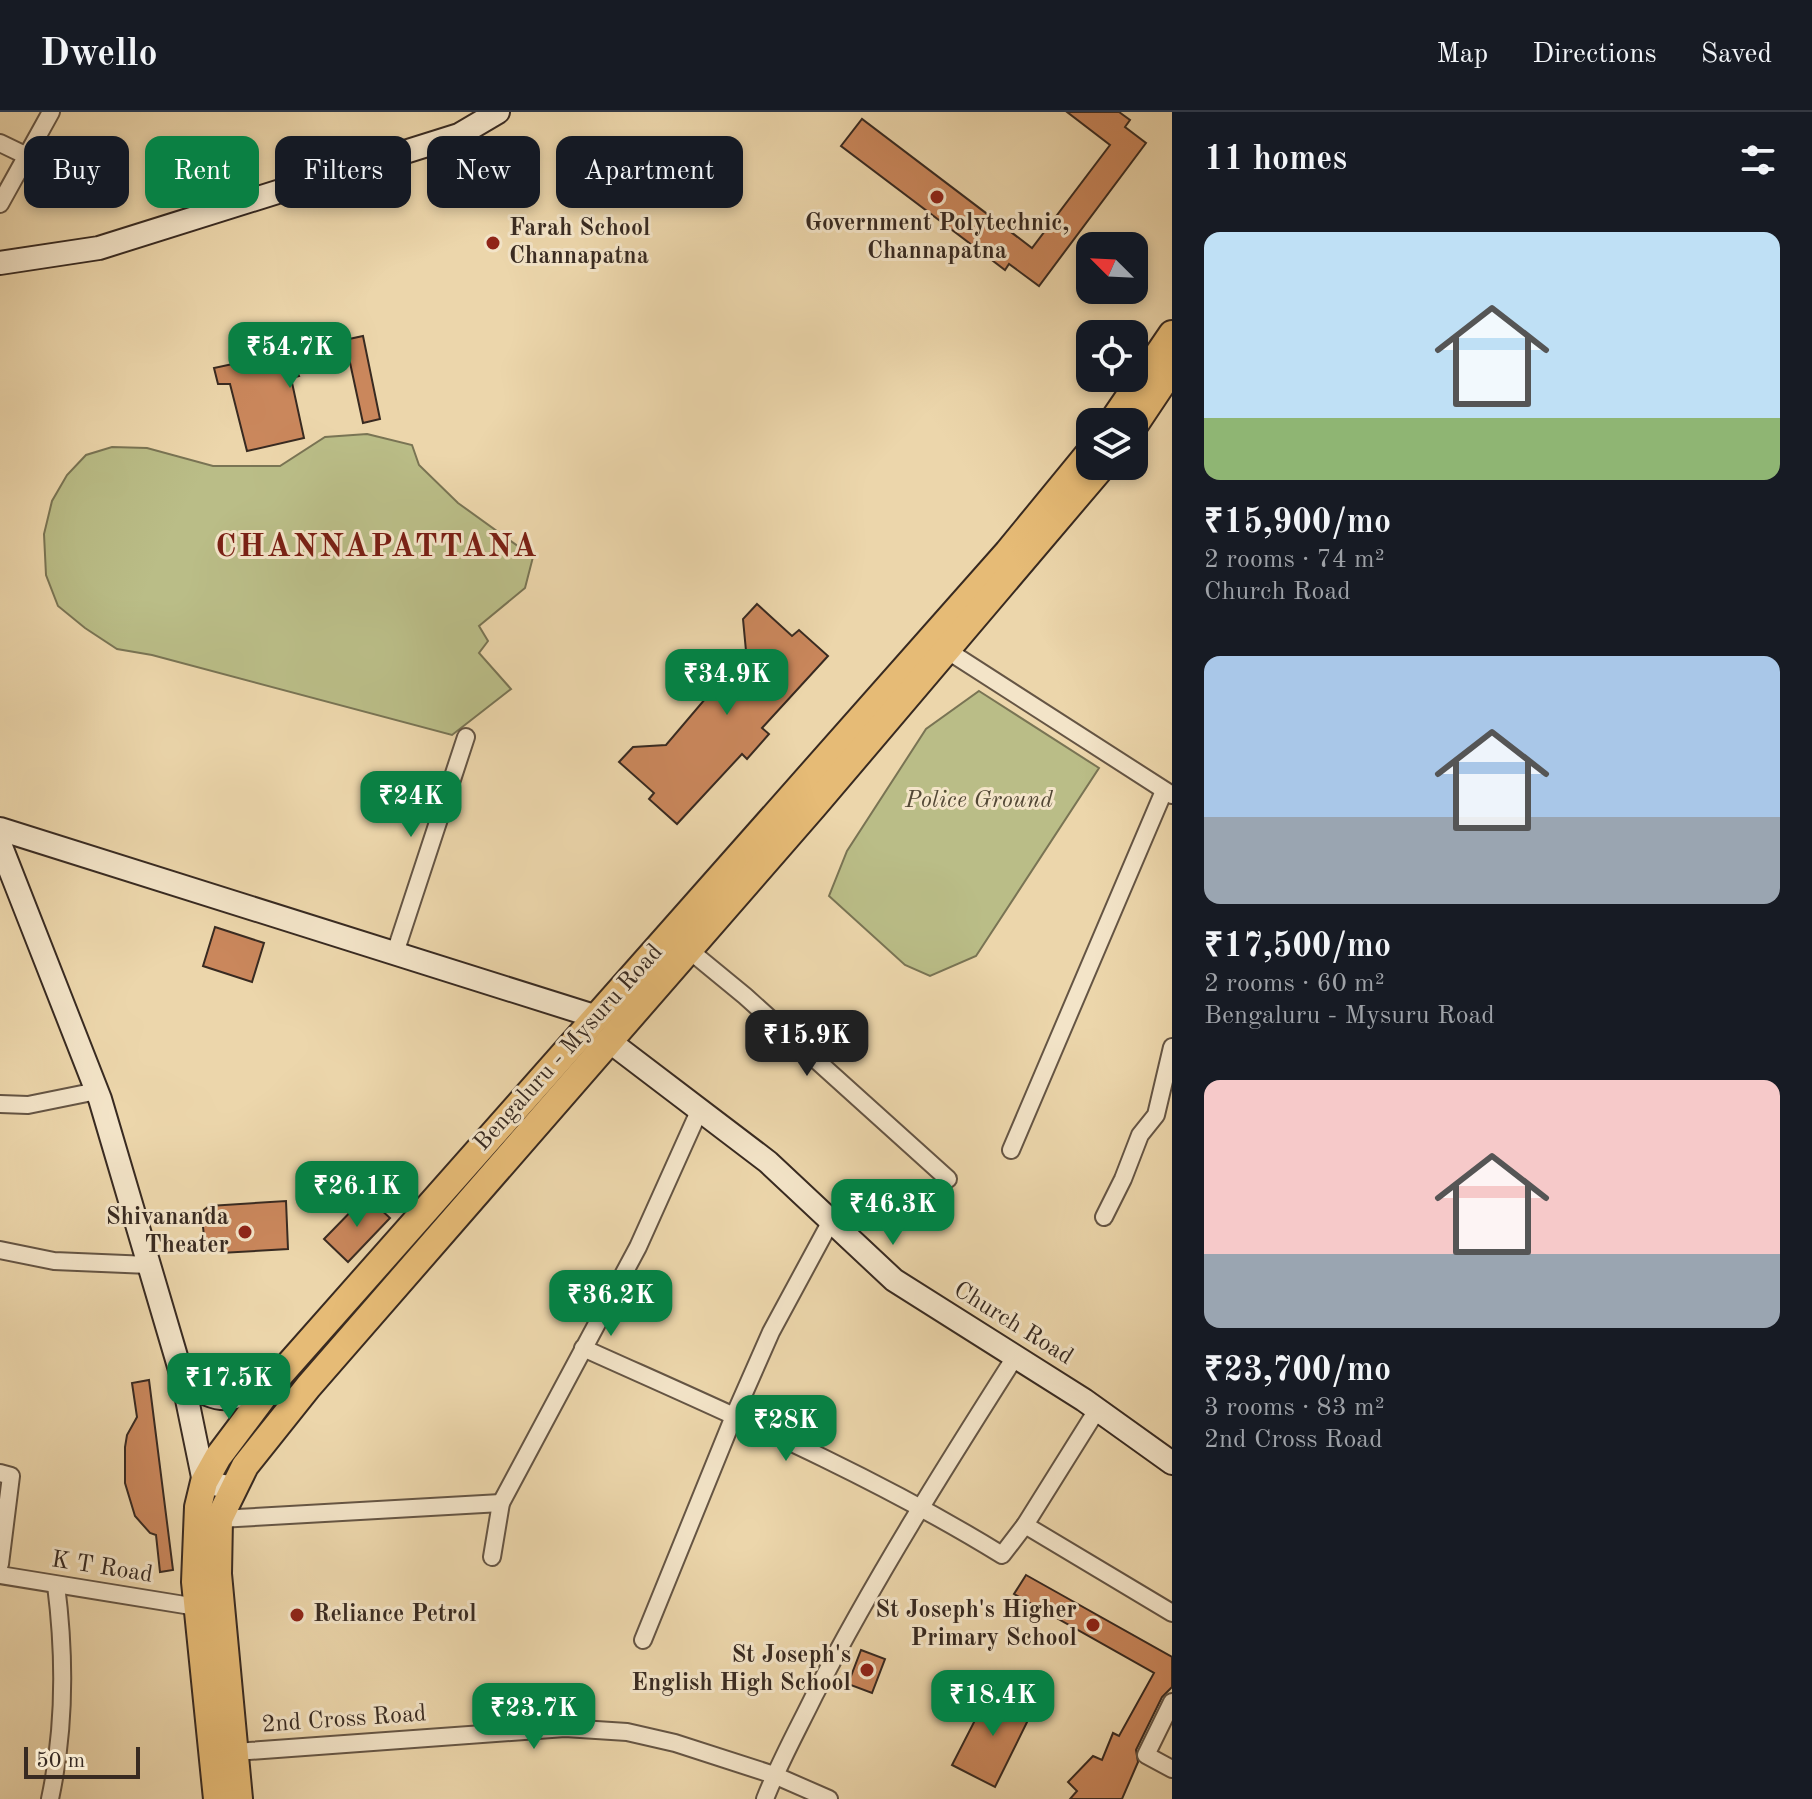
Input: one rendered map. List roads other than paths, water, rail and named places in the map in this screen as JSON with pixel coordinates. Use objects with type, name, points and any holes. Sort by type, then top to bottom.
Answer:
[{"type":"main road","points":[[1122,408],[1172,334]]},
{"type":"main road","points":[[1146,408],[1172,369]]},
{"type":"main road","name":"Bengaluru - Mysuru Road","points":[[207,1503],[231,1440],[278,1377],[597,1017],[722,893],[909,680],[1076,469]]},
{"type":"main road","name":"Bengaluru - Mysuru Road","points":[[909,680],[967,628],[1090,480]]},
{"type":"main road","name":"Bengaluru - Mysuru Road","points":[[207,1503],[233,1488],[245,1466],[308,1387],[689,950],[722,893]]},
{"type":"main road","points":[[207,1503],[195,1582],[217,1799]]},
{"type":"main road","points":[[207,1503],[218,1574],[239,1799]]},
{"type":"street","points":[[38,136],[51,112]]},
{"type":"street","points":[[0,263],[99,248],[459,135],[498,112]]},
{"type":"street","points":[[0,143],[24,155]]},
{"type":"street","points":[[0,204],[24,161]]},
{"type":"street","points":[[945,649],[1168,793],[1011,1150]]},
{"type":"street","points":[[395,953],[466,737]]},
{"type":"street","points":[[0,829],[597,1017]]},
{"type":"street","points":[[0,844],[97,1091],[183,1380],[207,1503],[501,1503]]},
{"type":"street","points":[[689,950],[745,996],[948,1179]]},
{"type":"street","name":"Church Road","points":[[609,1041],[768,1162],[894,1280],[1097,1410],[1172,1463]]},
{"type":"street","points":[[1104,1217],[1140,1135],[1156,1115],[1172,1047]]},
{"type":"street","points":[[0,1104],[28,1105],[97,1091]]},
{"type":"street","points":[[492,1557],[501,1503],[638,1247],[700,1109]]},
{"type":"street","points":[[643,1640],[771,1332],[831,1221]]},
{"type":"street","points":[[0,1250],[54,1261],[149,1265]]},
{"type":"street","points":[[583,1348],[734,1416],[920,1506],[1002,1555],[1025,1525],[1097,1410]]},
{"type":"street","points":[[765,1799],[774,1775],[838,1650],[920,1506],[1015,1357]]},
{"type":"street","points":[[183,1380],[207,1397],[226,1398],[242,1396],[278,1377]]},
{"type":"street","points":[[0,1473],[11,1476],[0,1564]]},
{"type":"street","points":[[1025,1525],[1172,1613]]},
{"type":"street","name":"K T Road","points":[[0,1575],[197,1607]]},
{"type":"street","points":[[50,1799],[62,1698],[62,1629],[56,1585]]},
{"type":"street","points":[[1172,1702],[1146,1755],[1172,1769]]},
{"type":"street","name":"2nd Cross Road","points":[[235,1752],[565,1728],[627,1732],[675,1743],[774,1775],[829,1799]]},
{"type":"place","name":"Government Polytechnic, Channapatna","points":[[937,197]]},
{"type":"place","name":"Farah School Channapatna","points":[[493,243]]},
{"type":"place","name":"Shivananda Theater","points":[[245,1232]]},
{"type":"place","name":"Reliance Petrol","points":[[297,1615]]},
{"type":"place","name":"St Joseph's Higher Primary School","points":[[1093,1625]]},
{"type":"place","name":"St Joseph's English High School","points":[[867,1670]]},
{"type":"district","name":"CHANNAPATTANA","points":[[377,548]]},
{"type":"park label","name":"Police Ground","points":[[979,801]]}]
